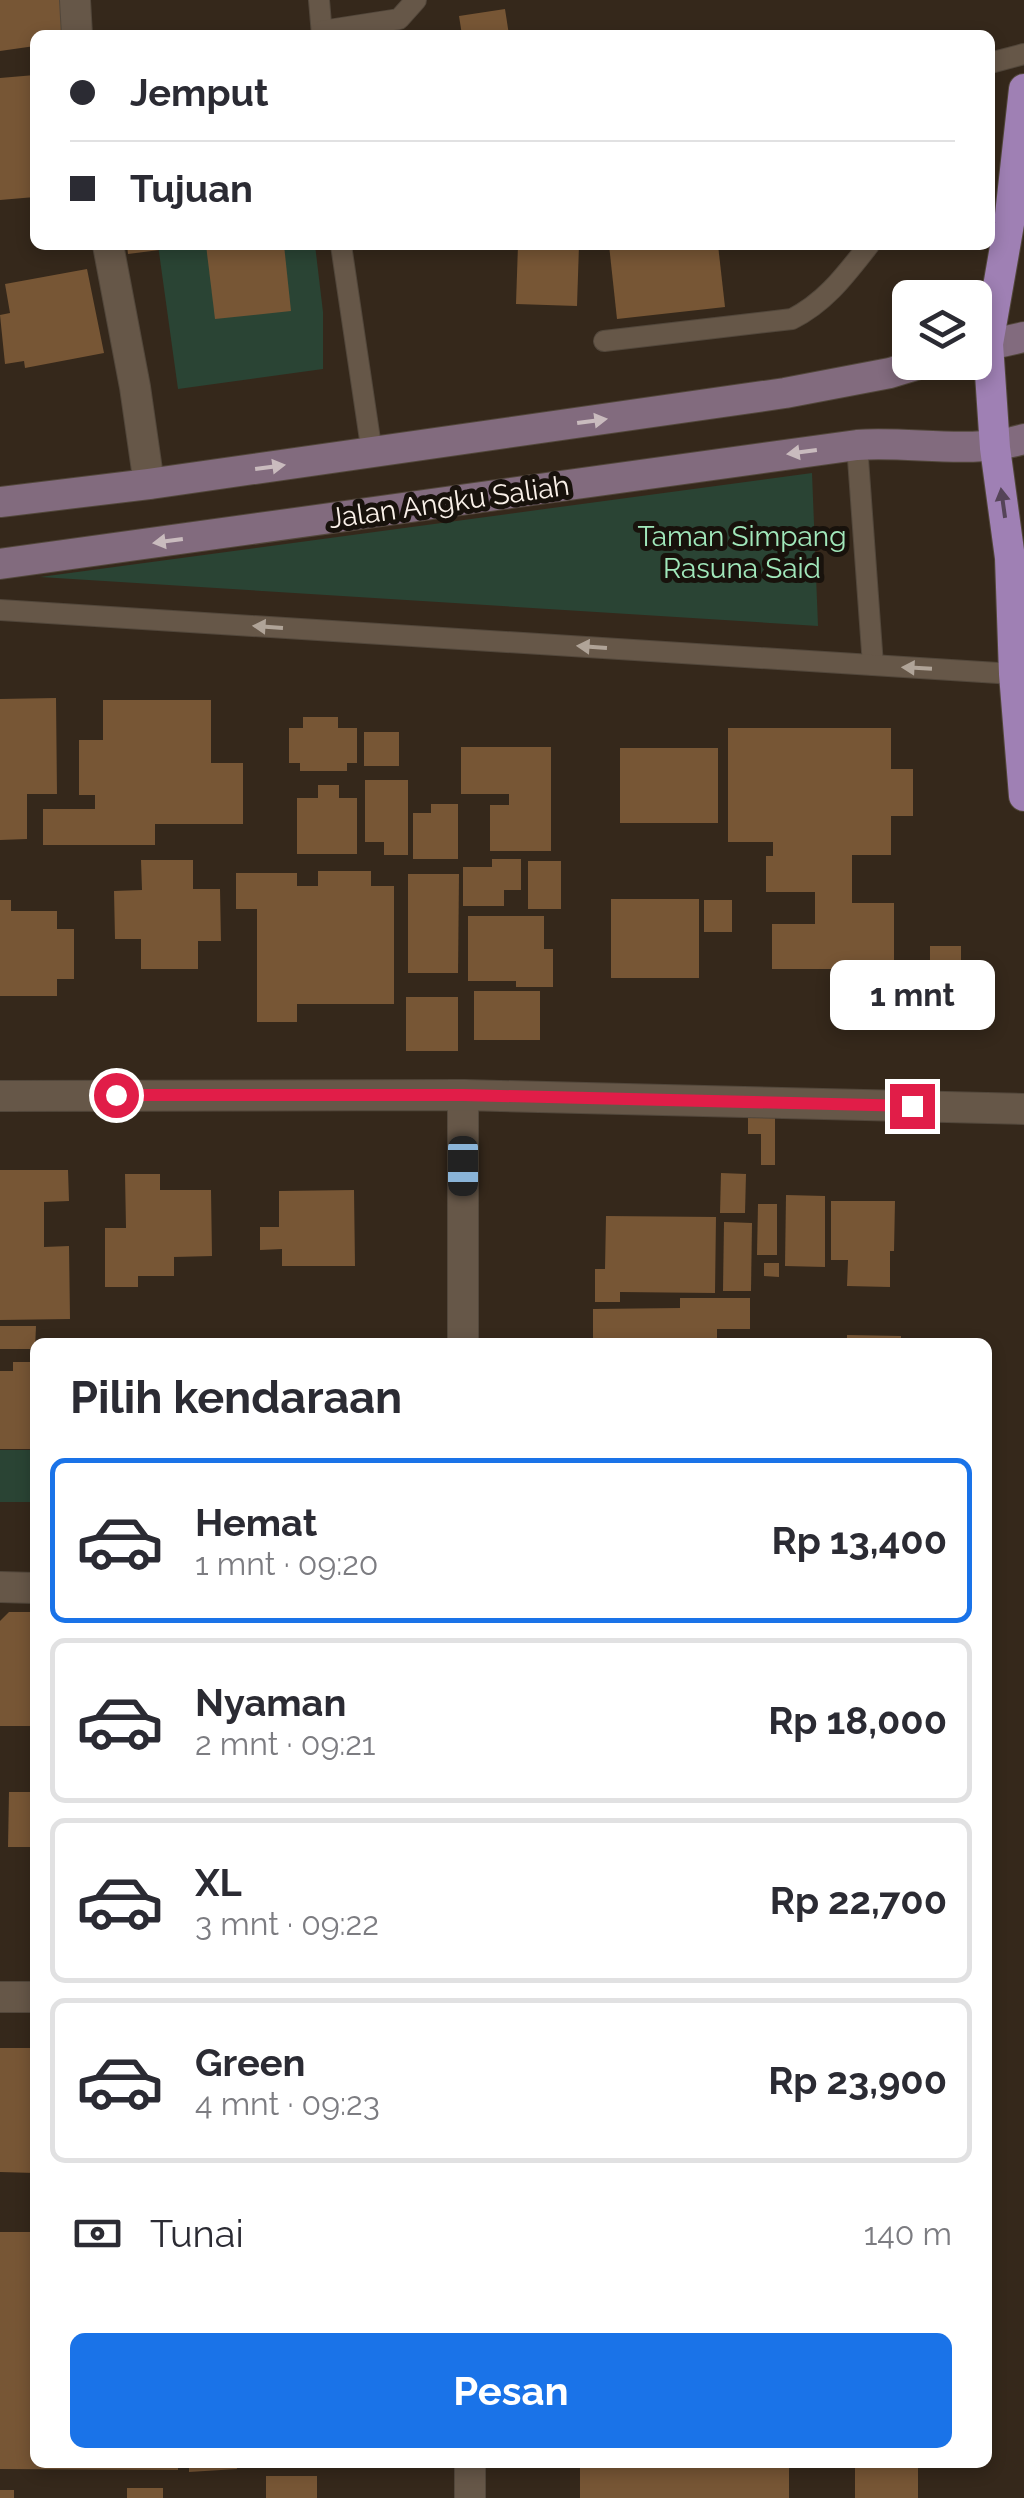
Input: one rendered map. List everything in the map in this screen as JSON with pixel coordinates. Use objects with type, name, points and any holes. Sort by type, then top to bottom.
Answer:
[{"type":"main road","points":[[992,296],[1008,224],[1024,89]]},
{"type":"main road","points":[[992,343],[1024,336]]},
{"type":"main road","points":[[0,502],[785,393],[892,372]]},
{"type":"main road","points":[[991,380],[1010,443],[1014,674],[1024,796]]},
{"type":"main road","name":"Jalan Angku Saliah","points":[[0,564],[857,445],[1010,443]]},
{"type":"street","points":[[75,0],[77,30]]},
{"type":"street","points":[[109,250],[149,484]]},
{"type":"street","points":[[0,1096],[463,1095],[1024,1109]]},
{"type":"street","points":[[463,1095],[463,1338]]},
{"type":"street","points":[[0,1587],[30,1588]]},
{"type":"street","points":[[0,1997],[30,1997]]},
{"type":"street","points":[[470,2468],[470,2498]]},
{"type":"lane","points":[[319,0],[322,30]]},
{"type":"lane","points":[[340,30],[399,20],[416,0]]},
{"type":"lane","points":[[995,62],[1024,54]]},
{"type":"lane","points":[[342,250],[372,452]]},
{"type":"lane","points":[[604,341],[792,319],[823,300],[865,250]]},
{"type":"lane","points":[[857,445],[873,665]]},
{"type":"lane","points":[[0,610],[1014,674]]},
{"type":"green space","points":[[159,250],[316,250],[323,312],[323,369],[178,389]]},
{"type":"green space","name":"Taman Simpang Rasuna Said","points":[[812,473],[818,626],[40,577]]},
{"type":"green space","points":[[0,1450],[30,1450],[30,1502],[0,1502]]},
{"type":"building","points":[[0,0],[64,0],[69,30],[30,30],[30,47],[0,51]]},
{"type":"building","points":[[505,9],[508,30],[461,30],[459,16]]},
{"type":"building","points":[[30,75],[30,197],[0,200],[0,78]]},
{"type":"building","points":[[128,250],[159,250],[128,254]]},
{"type":"building","points":[[207,250],[285,250],[291,311],[215,319]]},
{"type":"building","points":[[518,250],[579,250],[577,306],[516,304]]},
{"type":"building","points":[[610,250],[719,250],[725,307],[617,319]]},
{"type":"building","points":[[87,269],[104,353],[25,368],[24,361],[5,364],[0,315],[10,313],[5,284]]},
{"type":"building","points":[[56,698],[57,794],[27,794],[27,839],[0,840],[0,699]]},
{"type":"building","points":[[103,700],[211,700],[211,763],[243,763],[243,824],[155,824],[155,845],[43,845],[43,809],[95,809],[95,795],[79,795],[79,740],[103,740]]},
{"type":"building","points":[[303,717],[338,717],[338,728],[357,728],[357,763],[347,763],[347,771],[300,771],[300,763],[289,763],[289,728],[303,728]]},
{"type":"building","points":[[728,728],[891,728],[891,769],[913,769],[913,816],[891,816],[891,855],[852,855],[852,903],[894,903],[894,969],[772,969],[772,924],[815,924],[815,892],[766,892],[766,856],[773,856],[773,842],[728,842]]},
{"type":"building","points":[[364,732],[399,732],[399,766],[364,766]]},
{"type":"building","points":[[461,747],[551,747],[551,851],[490,851],[490,805],[509,805],[509,794],[461,794]]},
{"type":"building","points":[[620,748],[718,748],[718,823],[620,823]]},
{"type":"building","points":[[365,780],[408,780],[408,855],[384,855],[384,842],[365,842]]},
{"type":"building","points":[[318,785],[339,785],[339,798],[357,798],[357,854],[297,854],[297,798],[318,798]]},
{"type":"building","points":[[431,804],[458,804],[458,859],[413,859],[413,813],[431,813]]},
{"type":"building","points":[[492,859],[521,859],[521,890],[504,890],[504,906],[463,906],[463,867],[492,867]]},
{"type":"building","points":[[141,860],[193,860],[193,889],[220,889],[221,941],[198,941],[198,969],[141,969],[141,939],[115,939],[114,891],[142,890]]},
{"type":"building","points":[[528,861],[561,861],[561,909],[528,909]]},
{"type":"building","points":[[318,871],[371,871],[371,886],[394,886],[394,1004],[297,1004],[297,1022],[257,1022],[257,909],[236,909],[236,873],[297,873],[297,886],[318,886]]},
{"type":"building","points":[[408,874],[459,874],[458,973],[408,973]]},
{"type":"building","points":[[611,899],[699,899],[699,978],[611,978]]},
{"type":"building","points":[[0,900],[11,900],[11,911],[57,911],[57,929],[74,929],[74,979],[57,979],[57,996],[0,996]]},
{"type":"building","points":[[704,900],[732,900],[732,932],[704,932]]},
{"type":"building","points":[[468,916],[544,916],[544,949],[553,949],[553,987],[516,987],[516,981],[468,981]]},
{"type":"building","points":[[930,946],[961,946],[961,986],[930,986]]},
{"type":"building","points":[[474,991],[540,991],[540,1040],[474,1040]]},
{"type":"building","points":[[406,997],[458,997],[458,1051],[406,1051]]},
{"type":"building","points":[[748,1115],[775,1115],[775,1165],[761,1165],[761,1134],[748,1134]]},
{"type":"building","points":[[0,1170],[68,1170],[69,1201],[44,1202],[44,1247],[69,1246],[70,1319],[0,1320]]},
{"type":"building","points":[[721,1173],[746,1174],[745,1213],[720,1213]]},
{"type":"building","points":[[125,1174],[160,1174],[160,1190],[211,1190],[212,1256],[174,1257],[174,1276],[138,1276],[138,1287],[105,1287],[105,1228],[126,1228]]},
{"type":"building","points":[[354,1190],[355,1266],[282,1266],[282,1249],[260,1250],[260,1227],[279,1227],[279,1191]]},
{"type":"building","points":[[786,1195],[825,1196],[825,1267],[785,1266]]},
{"type":"building","points":[[831,1201],[895,1201],[890,1287],[847,1286],[848,1260],[831,1260]]},
{"type":"building","points":[[758,1204],[777,1204],[777,1255],[757,1255]]},
{"type":"building","points":[[606,1216],[716,1217],[715,1293],[620,1292],[620,1302],[595,1302],[595,1269],[605,1269]]},
{"type":"building","points":[[724,1222],[752,1223],[751,1291],[723,1291]]},
{"type":"building","points":[[764,1263],[779,1263],[779,1277],[764,1276]]},
{"type":"building","points":[[680,1298],[750,1298],[750,1329],[717,1329],[717,1338],[593,1338],[593,1309],[680,1308]]},
{"type":"building","points":[[0,1326],[36,1326],[30,1349],[0,1349]]},
{"type":"building","points":[[847,1335],[901,1336],[901,1338]]},
{"type":"building","points":[[13,1362],[30,1362],[30,1449],[0,1449],[0,1371],[13,1371]]},
{"type":"building","points":[[9,1612],[30,1612],[30,1726],[0,1726],[0,1621]]},
{"type":"building","points":[[9,1792],[30,1792],[30,1847],[8,1847]]},
{"type":"building","points":[[0,2048],[30,2048],[30,2173],[0,2172]]},
{"type":"building","points":[[0,2232],[30,2232],[30,2468],[178,2470],[0,2469]]},
{"type":"building","points":[[189,2468],[237,2469],[189,2472]]},
{"type":"building","points":[[580,2468],[789,2468],[789,2498],[580,2498]]},
{"type":"building","points":[[855,2468],[918,2468],[918,2498],[855,2498]]},
{"type":"building","points":[[266,2476],[317,2476],[317,2498],[266,2498]]},
{"type":"building","points":[[127,2488],[163,2488],[163,2498],[127,2498]]},
{"type":"building","points":[[0,2490],[14,2490],[14,2498],[0,2498]]},
{"type":"route","points":[[116,1095],[463,1095],[912,1106]]}]
